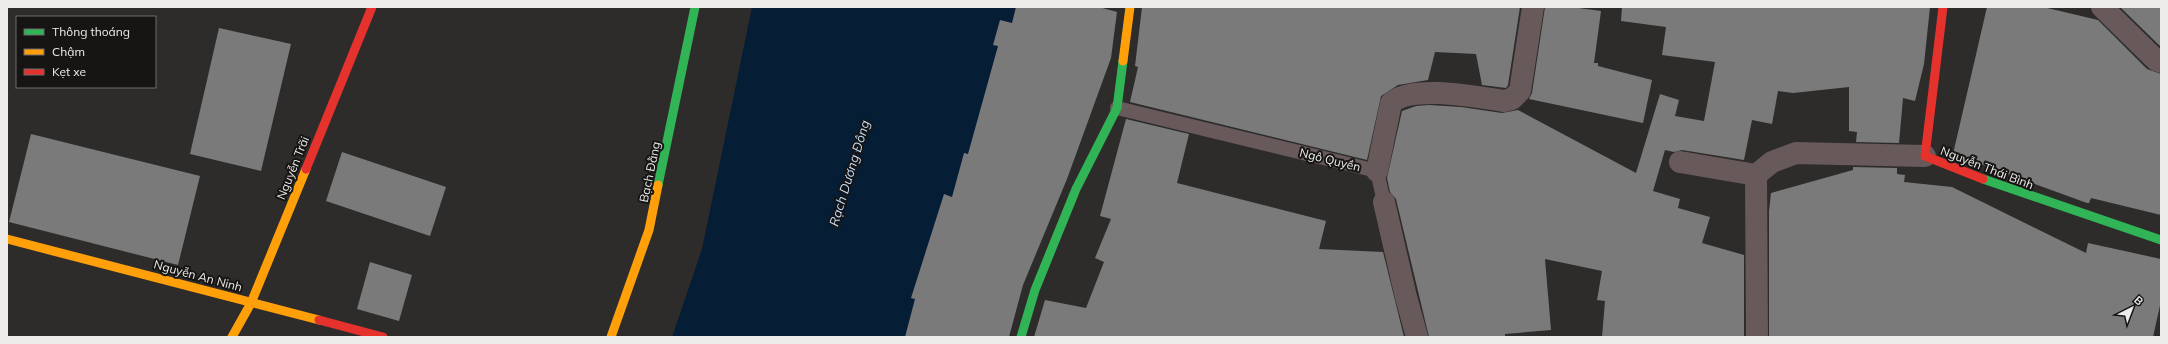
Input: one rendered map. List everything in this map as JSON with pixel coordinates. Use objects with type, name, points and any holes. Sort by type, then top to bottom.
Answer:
[{"type":"street","name":"Nguyễn Trãi","points":[[232,337],[251,302],[372,7]]},
{"type":"street","name":"Bạch Đằng","points":[[611,337],[649,230],[695,7]]},
{"type":"street","points":[[1021,337],[1035,290],[1076,189],[1117,108],[1130,7]]},
{"type":"street","points":[[1377,171],[1391,103],[1397,97],[1440,93],[1504,101],[1512,99],[1520,91],[1533,7]]},
{"type":"street","name":"Nguyễn Thái Bình","points":[[1943,7],[1925,156],[1986,181],[2065,210],[2161,240]]},
{"type":"street","points":[[2102,7],[2156,60],[2161,62]]},
{"type":"street","points":[[1680,162],[1756,175],[1772,162],[1796,153],[1925,156]]},
{"type":"street","points":[[1756,175],[1757,337]]},
{"type":"street","name":"Ngô Quyền","points":[[1384,202],[1417,337]]},
{"type":"street","name":"Nguyễn An Ninh","points":[[7,239],[383,337]]},
{"type":"lane","name":"Ngô Quyền","points":[[1117,108],[1377,171],[1384,202]]},
{"type":"water","name":"Rạch Dương Đông","points":[[752,7],[1025,7],[948,337],[672,337],[702,249]]},
{"type":"building","points":[[1016,7],[1099,7],[1117,12],[1111,58],[1067,179],[1023,285],[1009,337],[905,337],[915,299],[911,298],[944,194],[952,197],[964,153],[968,154],[998,46],[993,45],[1000,20],[1012,23]]},
{"type":"building","points":[[1142,7],[1520,7],[1508,85],[1506,88],[1482,85],[1476,54],[1435,52],[1428,80],[1398,85],[1381,96],[1367,160],[1130,102],[1138,67],[1135,66]]},
{"type":"building","points":[[1545,7],[1571,7],[1601,11],[1594,63],[1598,63],[1598,66],[1652,80],[1643,123],[1529,99],[1532,93]]},
{"type":"building","points":[[1622,7],[1930,7],[1924,64],[1915,101],[1903,98],[1899,143],[1856,142],[1857,132],[1849,131],[1849,87],[1793,93],[1778,91],[1772,124],[1752,120],[1744,160],[1682,150],[1674,152],[1665,150],[1653,191],[1680,199],[1678,208],[1710,217],[1702,243],[1744,255],[1744,337],[1602,337],[1605,301],[1597,300],[1602,271],[1545,259],[1551,330],[1505,334],[1505,337],[1429,337],[1396,199],[1390,192],[1387,178],[1402,111],[1416,106],[1429,105],[1461,107],[1502,113],[1518,110],[1636,173],[1660,94],[1679,100],[1675,116],[1704,121],[1715,62],[1662,55],[1666,27],[1621,21]]},
{"type":"building","points":[[1987,7],[2043,7],[2098,20],[2147,69],[2161,74],[2161,215],[2091,198],[2089,203],[2087,203],[1953,154]]},
{"type":"building","points":[[2120,7],[2161,7],[2161,47]]},
{"type":"building","points":[[219,28],[291,44],[261,171],[190,154]]},
{"type":"building","points":[[1126,119],[1189,134],[1177,183],[1326,221],[1319,249],[1383,252],[1404,337],[1034,337],[1045,300],[1086,308],[1104,262],[1095,258],[1111,219],[1100,216]]},
{"type":"building","points":[[31,134],[200,176],[178,265],[9,222]]},
{"type":"building","points":[[342,152],[446,187],[430,236],[326,201]]},
{"type":"building","points":[[1853,167],[1897,168],[1897,174],[1905,175],[1904,182],[1952,187],[2086,253],[2088,243],[2161,259],[2161,301],[2153,337],[1769,337],[1769,211],[1771,193],[1853,170]]},
{"type":"building","points":[[370,262],[412,275],[399,321],[357,309]]},
{"type":"traffic: fast","points":[[658,185],[695,7]]},
{"type":"traffic: fast","points":[[1021,337],[1035,290],[1076,189],[1117,108],[1123,61]]},
{"type":"traffic: fast","points":[[1983,179],[2161,240]]},
{"type":"traffic: slow","points":[[1123,61],[1130,7]]},
{"type":"traffic: slow","points":[[232,337],[251,303],[306,169]]},
{"type":"traffic: slow","points":[[611,337],[649,230],[658,185]]},
{"type":"traffic: slow","points":[[7,239],[319,320]]},
{"type":"traffic: jam","points":[[306,169],[372,7]]},
{"type":"traffic: jam","points":[[1943,7],[1925,156],[1983,179]]},
{"type":"traffic: jam","points":[[319,320],[383,337]]}]
